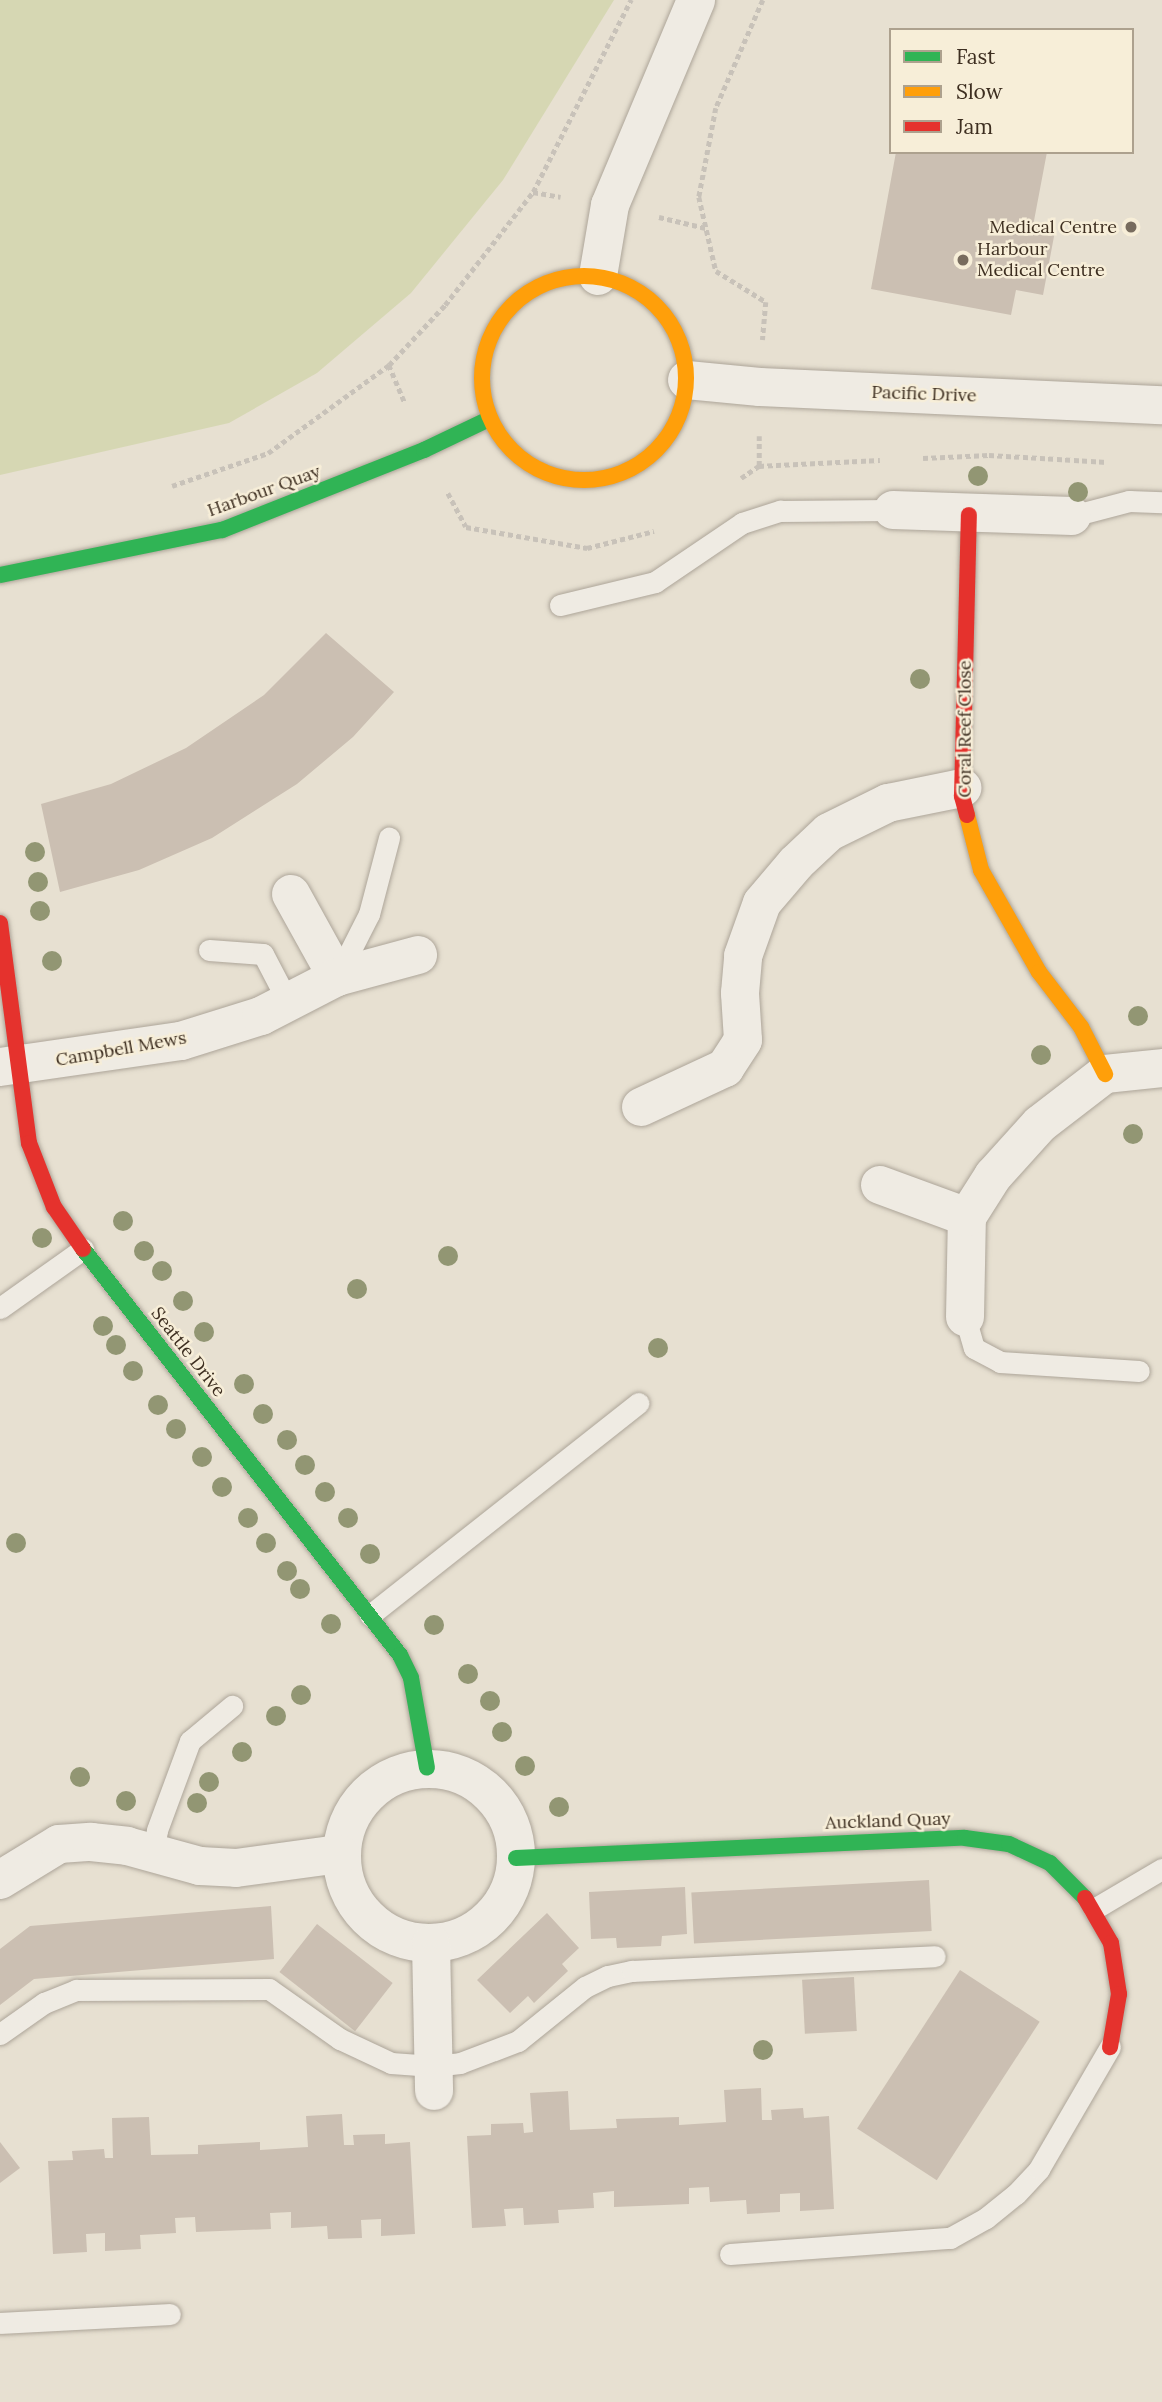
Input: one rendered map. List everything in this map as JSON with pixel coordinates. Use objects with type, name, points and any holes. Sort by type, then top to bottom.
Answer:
[{"type":"street","points":[[598,276],[610,205],[696,0]]},
{"type":"street","points":[[562,276],[598,276],[623,282],[644,294],[662,311],[676,331],[685,354],[687,380],[682,410],[668,438],[646,460],[619,474],[588,481],[558,478],[530,465],[506,445],[489,419],[480,384],[485,348],[502,315],[528,290],[562,276]]},
{"type":"street","name":"Pacific Drive","points":[[687,380],[760,387],[1162,405]]},
{"type":"street","name":"Harbour Quay","points":[[0,575],[222,530],[424,450],[489,419]]},
{"type":"street","points":[[893,510],[968,515],[1072,516]]},
{"type":"street","name":"Coral Reef Close","points":[[968,515],[962,788],[981,870],[1039,972],[1081,1027],[1105,1074]]},
{"type":"street","points":[[641,1107],[725,1068],[743,1040],[740,993],[743,956],[762,903],[796,863],[828,832],[888,803],[962,788]]},
{"type":"street","points":[[291,894],[337,977]]},
{"type":"street","name":"Seattle Drive","points":[[0,923],[9,1066],[29,1143],[54,1206],[83,1249],[400,1655],[411,1678],[427,1768]]},
{"type":"street","name":"Campbell Mews","points":[[9,1066],[181,1041],[261,1016],[337,977],[418,955]]},
{"type":"street","points":[[965,1317],[967,1217],[993,1176],[1040,1124],[1105,1074],[1162,1068]]},
{"type":"street","points":[[880,1185],[967,1217]]},
{"type":"street","points":[[427,1768],[457,1773],[487,1791],[506,1815],[516,1858],[511,1887],[491,1918],[466,1936],[430,1944],[401,1939],[369,1921],[351,1896],[340,1854],[347,1824],[365,1794],[391,1776],[427,1768]]},
{"type":"street","name":"Auckland Quay","points":[[516,1858],[965,1838],[1009,1844],[1050,1863],[1074,1884],[1094,1909],[1111,1943],[1119,1993],[1110,2047]]},
{"type":"street","points":[[0,1880],[59,1844],[91,1842],[153,1853],[200,1866],[236,1868],[340,1854]]},
{"type":"street","points":[[430,1944],[433,2078]]},
{"type":"lane","points":[[1072,516],[1129,502],[1162,502]]},
{"type":"lane","points":[[560,605],[655,582],[742,523],[780,511],[893,510]]},
{"type":"lane","points":[[337,977],[369,914],[389,838]]},
{"type":"lane","points":[[209,950],[263,954],[288,1002]]},
{"type":"lane","points":[[0,1308],[83,1249]]},
{"type":"lane","points":[[965,1317],[974,1348],[1000,1362],[1139,1371]]},
{"type":"lane","points":[[370,1615],[638,1403]]},
{"type":"lane","points":[[153,1853],[157,1830],[190,1741],[232,1706]]},
{"type":"lane","points":[[1094,1909],[1162,1869]]},
{"type":"lane","points":[[0,2034],[44,2003],[76,1990],[269,1989],[340,2039],[391,2063],[433,2078],[460,2063],[518,2041],[585,1987],[608,1976],[632,1971],[935,1956]]},
{"type":"lane","points":[[730,2254],[950,2238],[986,2218],[1016,2194],[1039,2169],[1110,2047]]},
{"type":"lane","points":[[0,2323],[170,2314]]},
{"type":"path","points":[[161,488],[268,453],[389,365],[444,305],[533,192],[631,0]]},
{"type":"path","points":[[763,0],[716,108],[699,197],[716,271],[766,302]]},
{"type":"path","points":[[737,480],[759,466]]},
{"type":"path","points":[[466,527],[587,548],[662,529]]},
{"type":"green space","points":[[0,0],[614,0],[503,180],[411,293],[317,373],[229,423],[0,475]]},
{"type":"building","name":"Harbour Medical Centre","points":[[896,154],[1047,154],[1033,226],[1055,231],[1043,295],[1016,290],[1011,315],[871,289]]},
{"type":"building","points":[[326,633],[394,692],[353,737],[297,784],[212,838],[139,870],[60,892],[41,804],[111,784],[186,748],[264,695]]},
{"type":"building","points":[[929,1880],[932,1931],[694,1943],[691,1892]]},
{"type":"building","points":[[685,1887],[687,1934],[662,1936],[661,1946],[617,1948],[616,1938],[591,1939],[589,1892]]},
{"type":"building","points":[[271,1906],[274,1959],[34,1979],[0,2005],[0,1949],[30,1926]]},
{"type":"building","points":[[547,1913],[579,1948],[562,1964],[568,1971],[534,2003],[528,1996],[510,2013],[477,1980]]},
{"type":"building","points":[[317,1924],[393,1983],[355,2031],[279,1972]]},
{"type":"building","points":[[960,1970],[1040,2022],[937,2180],[857,2129]]},
{"type":"building","points":[[854,1977],[857,2031],[805,2034],[802,1980]]},
{"type":"building","points":[[761,2088],[762,2120],[772,2120],[771,2110],[803,2108],[804,2118],[829,2116],[834,2209],[800,2211],[800,2193],[780,2194],[780,2212],[747,2214],[746,2200],[710,2202],[709,2187],[689,2188],[689,2204],[614,2207],[614,2191],[593,2193],[594,2208],[558,2210],[559,2223],[524,2225],[523,2208],[504,2209],[506,2226],[472,2228],[467,2136],[491,2135],[491,2124],[523,2123],[524,2133],[533,2132],[530,2093],[568,2091],[570,2130],[617,2128],[616,2119],[679,2117],[679,2125],[726,2122],[724,2090]]},
{"type":"building","points":[[342,2114],[344,2145],[354,2145],[353,2135],[385,2134],[385,2144],[410,2142],[415,2234],[381,2236],[381,2219],[361,2220],[362,2238],[328,2239],[327,2226],[291,2228],[291,2212],[270,2213],[271,2229],[196,2232],[195,2217],[175,2218],[176,2233],[140,2235],[141,2249],[105,2251],[105,2233],[86,2234],[87,2252],[53,2254],[48,2161],[73,2160],[72,2151],[104,2149],[105,2158],[113,2158],[112,2118],[149,2117],[151,2155],[198,2154],[198,2145],[260,2142],[260,2150],[308,2147],[306,2116]]},
{"type":"building","points":[[0,2142],[20,2168],[0,2183]]},
{"type":"traffic: fast","points":[[0,575],[222,530],[424,450],[489,419]]},
{"type":"traffic: fast","points":[[83,1249],[400,1655],[411,1678],[427,1768]]},
{"type":"traffic: fast","points":[[516,1858],[965,1838],[1009,1844],[1050,1863],[1085,1898]]},
{"type":"traffic: slow","points":[[584,276],[623,283],[656,306],[679,339],[686,378],[679,417],[656,450],[623,473],[584,480],[545,473],[512,450],[489,417],[482,378],[489,339],[512,306],[545,283],[584,276]]},
{"type":"traffic: slow","points":[[967,815],[981,870],[1039,972],[1081,1027],[1105,1074]]},
{"type":"traffic: jam","points":[[967,815],[962,796],[969,515]]},
{"type":"traffic: jam","points":[[0,923],[29,1143],[54,1207],[83,1249]]},
{"type":"traffic: jam","points":[[1085,1898],[1111,1943],[1119,1994],[1110,2047]]},
{"type":"place","name":"Medical Centre","points":[[1131,227]]},
{"type":"place","name":"Harbour Medical Centre","points":[[963,260]]}]
